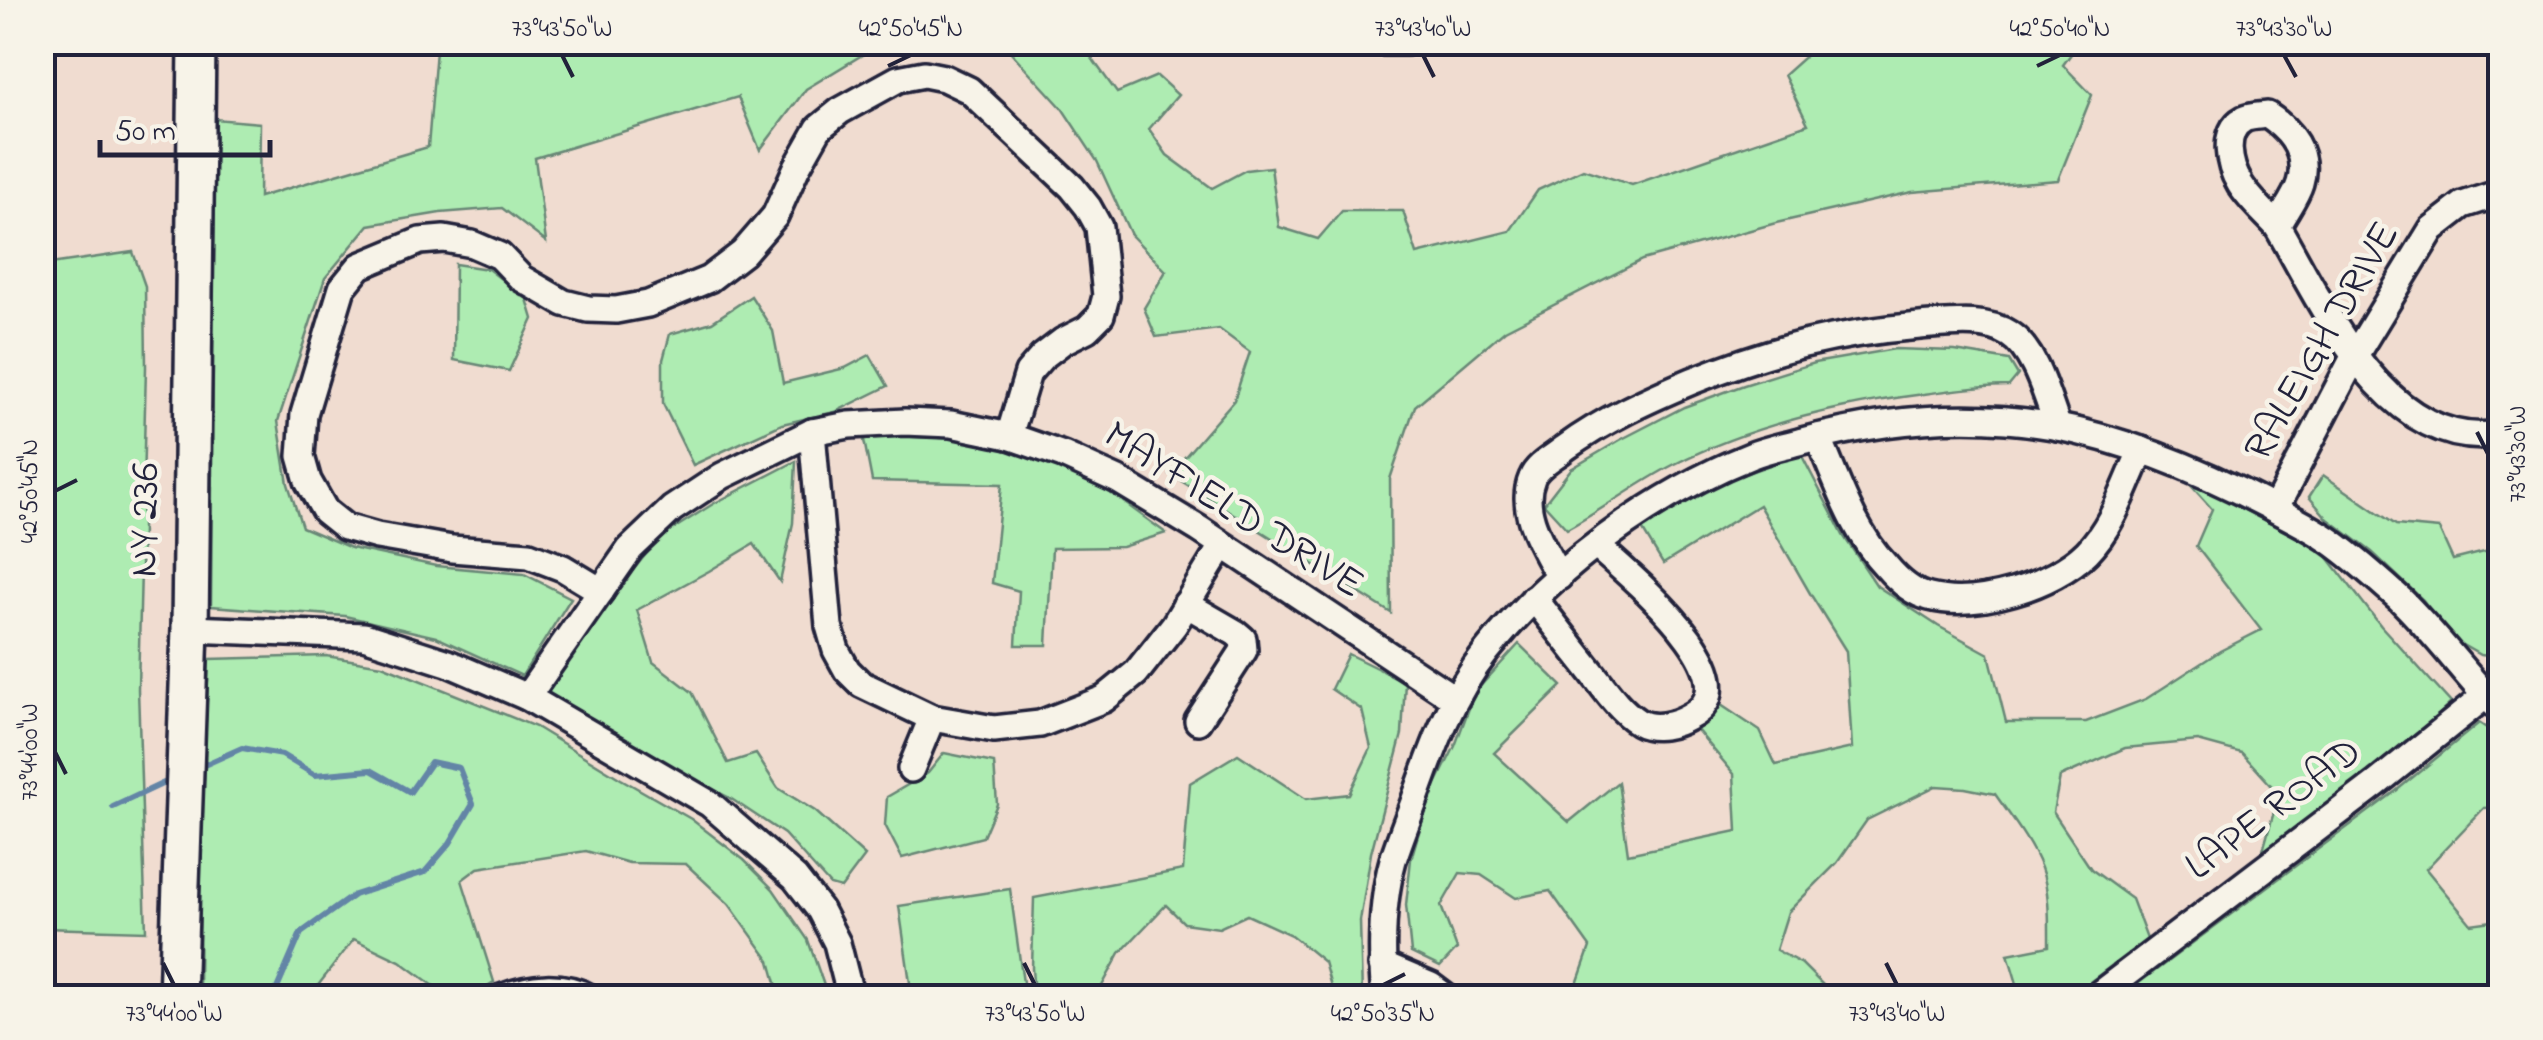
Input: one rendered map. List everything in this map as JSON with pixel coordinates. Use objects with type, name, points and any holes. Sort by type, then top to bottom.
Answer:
[{"type":"main road","name":"NY 236","points":[[177,998],[190,629],[197,42]]},
{"type":"street","points":[[1384,42],[1406,42]]},
{"type":"street","points":[[601,591],[563,568],[529,556],[452,549],[376,536],[346,527],[325,511],[308,481],[301,456],[304,414],[342,288],[360,266],[420,241],[444,238],[500,256],[522,278],[564,302],[588,309],[616,310],[648,304],[709,279],[742,254],[775,216],[818,128],[840,111],[898,79],[924,74],[944,78],[969,90],[1072,187],[1099,227],[1106,296],[1100,314],[1087,330],[1042,357],[1028,372],[1009,436]]},
{"type":"street","name":"RALEIGH DRIVE","points":[[2275,510],[2354,357],[2432,229],[2464,205],[2500,193]]},
{"type":"street","points":[[2276,226],[2354,357],[2378,386],[2417,416],[2456,434],[2500,434]]},
{"type":"street","points":[[1559,577],[1534,526],[1526,493],[1534,472],[1632,406],[1748,359],[1818,339],[1876,330],[1961,323],[1999,329],[2013,336],[2034,364],[2058,427]]},
{"type":"street","points":[[1385,998],[1382,965],[1393,862],[1438,732],[1486,652],[1534,598],[1597,546],[1666,498],[1755,454],[1872,425],[1931,418],[2058,427],[2142,450],[2226,484],[2324,536],[2401,600],[2496,696]]},
{"type":"street","name":"MAYFIELD DRIVE","points":[[527,697],[630,550],[672,509],[722,476],[812,432],[849,425],[906,422],[951,424],[1009,436],[1118,480],[1456,699]]},
{"type":"street","points":[[812,432],[829,626],[836,650],[846,670],[861,684],[932,718],[994,730],[1040,724],[1104,699],[1136,673],[1174,625],[1222,546]]},
{"type":"street","points":[[1818,437],[1871,549],[1913,591],[1955,600],[2008,593],[2068,567],[2089,550],[2108,524],[2142,450]]},
{"type":"street","points":[[1534,598],[1614,700],[1640,724],[1665,727],[1702,708],[1711,690],[1697,648],[1671,616],[1597,546]]},
{"type":"street","points":[[1186,604],[1243,639],[1244,650],[1198,721]]},
{"type":"street","points":[[190,629],[364,636],[448,662],[527,697],[710,804],[796,878],[820,910],[837,944],[851,998]]},
{"type":"street","name":"LAPE ROAD","points":[[2094,998],[2496,696]]},
{"type":"street","points":[[911,769],[932,718]]},
{"type":"street","points":[[1382,965],[1431,986],[1448,998]]},
{"type":"street","points":[[501,998],[544,988],[572,988],[590,998]]},
{"type":"green space","points":[[406,43],[892,43],[872,49],[806,89],[760,150],[738,97],[535,158],[546,242],[502,208],[440,213],[369,225],[325,278],[278,421],[288,484],[302,527],[351,548],[436,566],[524,574],[571,598],[522,676],[436,637],[345,616],[211,606],[215,119],[260,123],[259,197],[428,147],[436,50]]},
{"type":"green space","points":[[985,43],[1081,43],[1117,93],[1157,76],[1178,95],[1149,129],[1167,155],[1212,188],[1246,170],[1271,167],[1279,227],[1318,239],[1342,211],[1403,211],[1417,254],[1510,231],[1538,190],[1583,169],[1632,185],[1808,124],[1784,75],[1820,43],[2079,43],[2063,65],[2092,95],[2058,180],[1912,192],[1776,223],[1642,260],[1505,330],[1415,406],[1390,479],[1391,613],[1170,474],[1234,400],[1250,352],[1219,329],[1156,337],[1144,308],[1166,271],[1131,235],[1097,161],[1062,108],[1009,50]]},
{"type":"green space","points":[[133,252],[145,286],[138,689],[146,931],[43,928],[43,265]]},
{"type":"green space","points":[[455,264],[488,269],[527,299],[533,319],[509,371],[454,360]]},
{"type":"green space","points":[[751,296],[773,331],[783,383],[845,368],[870,355],[888,386],[835,412],[782,424],[693,465],[663,404],[663,360],[670,334],[712,322]]},
{"type":"green space","points":[[1895,349],[1955,351],[2009,360],[2018,375],[2009,386],[1892,399],[1764,428],[1673,465],[1567,529],[1544,504],[1571,469],[1684,407],[1814,363]]},
{"type":"green space","points":[[863,435],[973,439],[1075,471],[1166,533],[1122,547],[1052,548],[1047,645],[1016,645],[1019,591],[992,583],[1002,484],[872,481]]},
{"type":"green space","points":[[1801,454],[1843,535],[1877,586],[1989,654],[2006,722],[2086,722],[2146,699],[2220,651],[2261,630],[2196,546],[2212,509],[2185,479],[2323,551],[2381,626],[2451,703],[2383,763],[2262,854],[2279,794],[2242,753],[2198,741],[2125,748],[2060,777],[2053,812],[2091,869],[2132,899],[2147,939],[2070,997],[2011,997],[2018,987],[2008,954],[2049,946],[2047,897],[2041,868],[1995,794],[1936,786],[1867,820],[1837,863],[1788,912],[1776,950],[1802,964],[1832,997],[1741,997],[1734,992],[1723,998],[1580,997],[1576,987],[1590,947],[1550,891],[1516,898],[1481,875],[1460,873],[1441,906],[1457,949],[1440,967],[1411,953],[1406,905],[1411,859],[1429,798],[1455,746],[1475,692],[1519,644],[1562,686],[1494,753],[1569,822],[1618,782],[1628,854],[1737,831],[1734,774],[1697,730],[1718,703],[1760,731],[1776,765],[1852,748],[1846,651],[1759,505],[1663,564],[1640,526],[1710,486]]},
{"type":"green space","points":[[796,461],[793,523],[780,582],[754,544],[637,610],[653,662],[692,692],[728,763],[756,754],[778,788],[815,811],[865,856],[841,888],[830,885],[784,834],[730,798],[541,703],[613,595],[659,538],[713,504]]},
{"type":"green space","points":[[2323,475],[2396,525],[2439,529],[2453,560],[2500,548],[2500,657],[2480,655],[2452,639],[2423,600],[2372,552],[2328,519],[2309,497]]},
{"type":"green space","points":[[1348,654],[1405,682],[1402,734],[1371,853],[1360,921],[1362,997],[1334,997],[1324,962],[1291,935],[1247,915],[1219,928],[1184,923],[1166,905],[1120,953],[1096,997],[1034,997],[1034,898],[1183,870],[1190,783],[1238,754],[1306,799],[1349,794],[1371,748],[1362,710],[1331,689]]},
{"type":"green space","points":[[326,656],[382,665],[536,727],[691,819],[744,860],[773,889],[808,940],[828,997],[780,997],[770,961],[729,904],[686,864],[629,863],[586,851],[478,868],[462,880],[494,982],[468,997],[449,997],[400,961],[354,939],[309,997],[199,997],[200,837],[209,659]]},
{"type":"green space","points":[[2479,723],[2500,737],[2500,807],[2484,808],[2426,869],[2471,924],[2500,920],[2500,997],[2120,997],[2396,791]]},
{"type":"green space","points":[[944,753],[994,763],[997,804],[983,837],[902,858],[885,825],[887,797],[928,773]]},
{"type":"green space","points":[[1010,889],[1025,997],[912,997],[899,906]]},
{"type":"waterway","points":[[204,765],[242,748],[282,755],[315,775],[371,770],[410,792],[431,762],[459,768],[473,804],[450,843],[425,872],[354,895],[301,933],[273,998]]},
{"type":"waterway","points":[[113,807],[164,783]]}]
